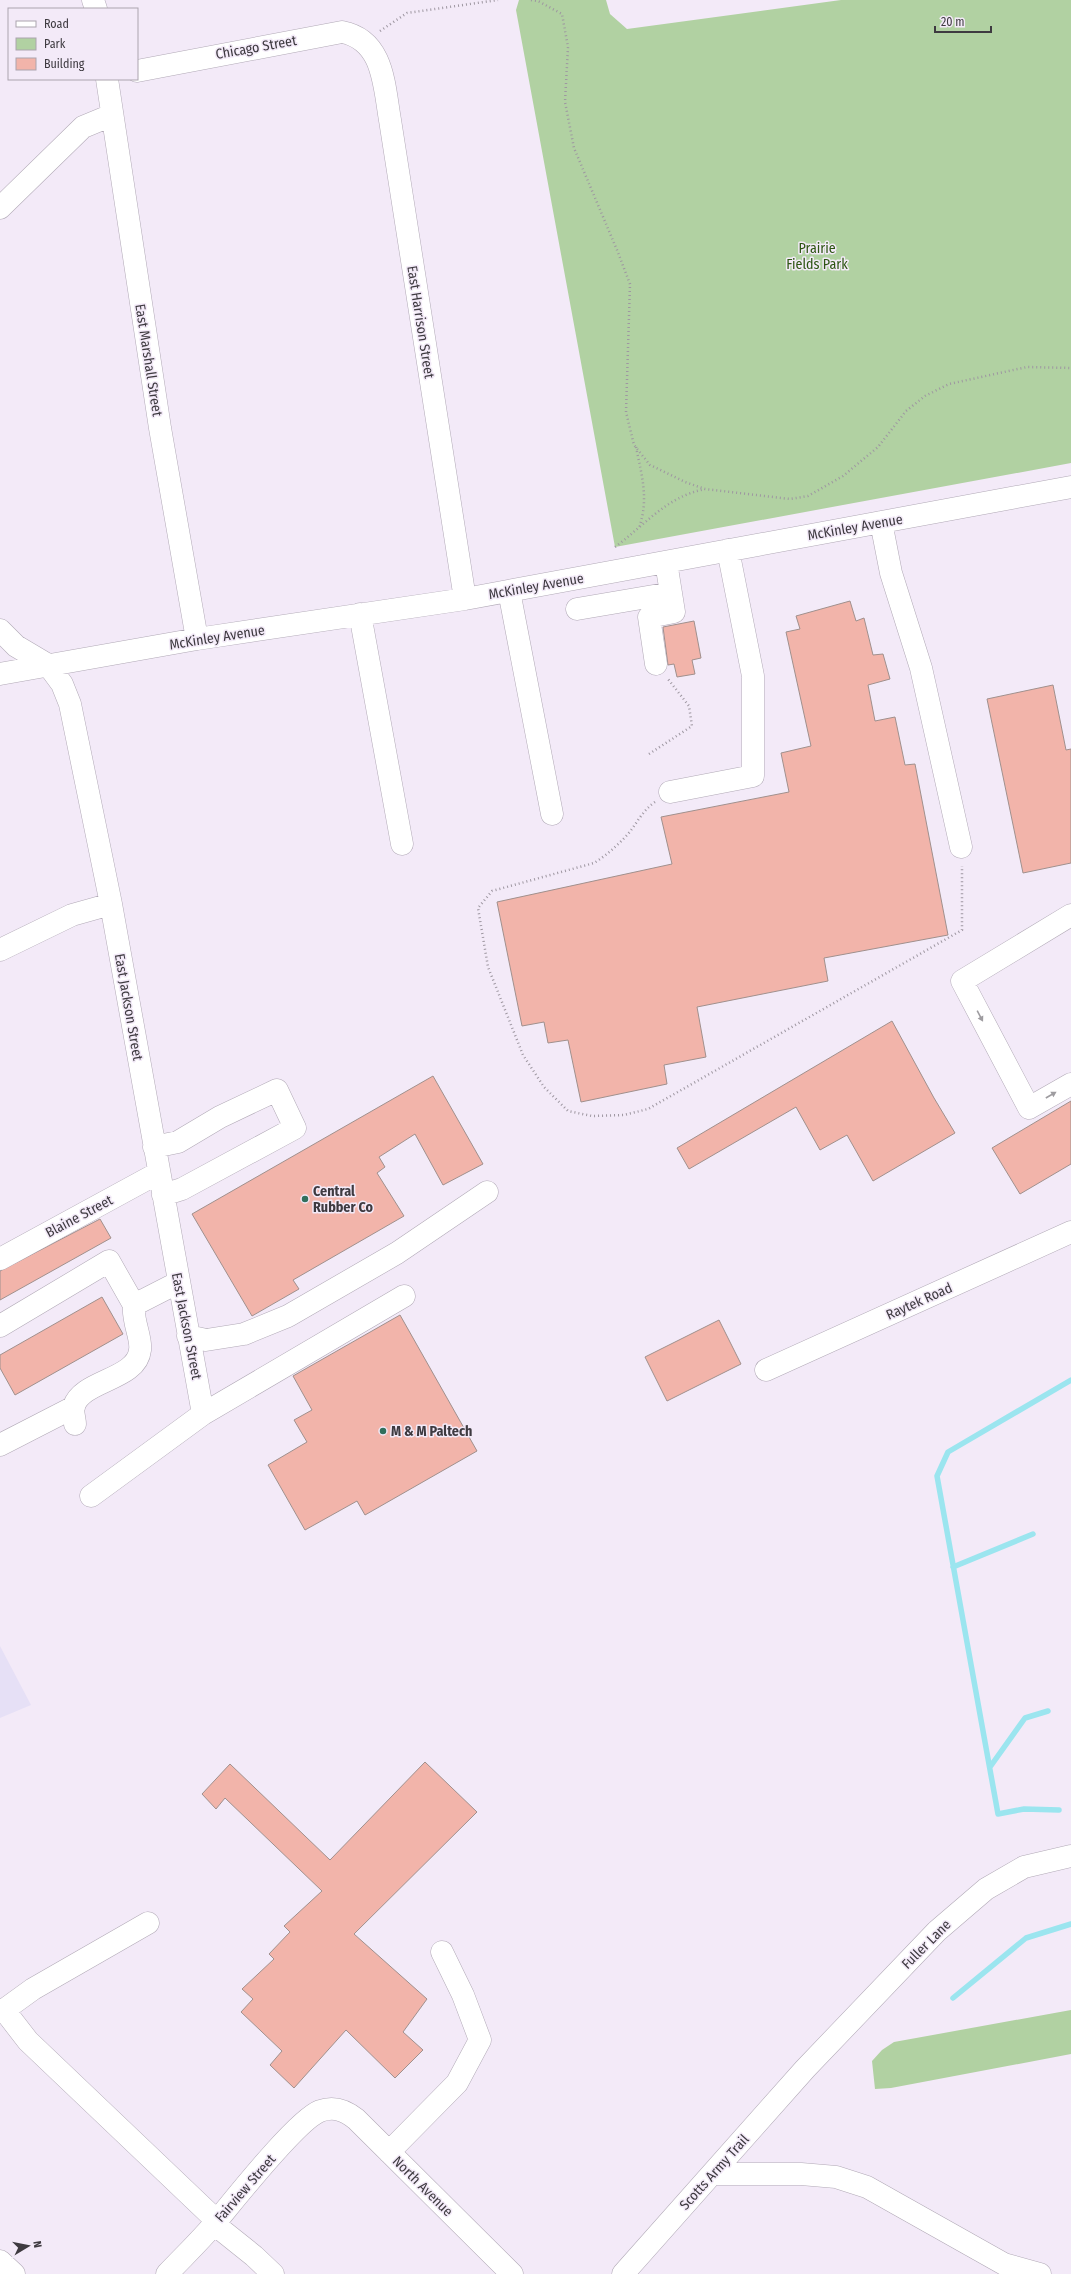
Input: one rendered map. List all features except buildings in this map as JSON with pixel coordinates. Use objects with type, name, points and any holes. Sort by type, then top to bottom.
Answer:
[{"type":"street","name":"Chicago Street","points":[[138,71],[342,32],[350,33],[368,44]]},
{"type":"street","name":"East Harrison Street","points":[[368,44],[380,67],[465,599]]},
{"type":"street","name":"East Marshall Street","points":[[107,80],[160,428],[197,640]]},
{"type":"street","points":[[0,208],[83,127],[112,116]]},
{"type":"street","name":"McKinley Avenue","points":[[0,674],[197,640],[465,599],[1071,487]]},
{"type":"street","points":[[881,522],[891,573],[921,668],[962,847]]},
{"type":"street","points":[[670,792],[753,776],[753,676],[728,550]]},
{"type":"street","points":[[656,664],[649,617],[674,612],[666,562]]},
{"type":"street","points":[[509,590],[552,814]]},
{"type":"street","points":[[577,609],[671,593]]},
{"type":"street","points":[[360,614],[402,844]]},
{"type":"street","name":"East Jackson Street","points":[[0,630],[16,646],[48,665],[62,684],[70,704],[111,904],[158,1173],[204,1414]]},
{"type":"street","points":[[0,950],[72,915],[111,904]]},
{"type":"street","points":[[1071,915],[962,981],[1029,1108],[1071,1084]]},
{"type":"street","points":[[154,1147],[178,1142],[220,1117],[277,1090],[295,1128],[182,1189],[163,1195]]},
{"type":"street","name":"Blaine Street","points":[[0,1259],[158,1173]]},
{"type":"street","points":[[188,1336],[206,1340],[244,1334],[288,1316],[397,1253],[487,1192]]},
{"type":"street","name":"Raytek Road","points":[[766,1370],[1071,1232]]},
{"type":"street","points":[[0,1326],[108,1261],[134,1305],[133,1314],[141,1350],[135,1364],[79,1396],[74,1415],[0,1444]]},
{"type":"street","points":[[134,1305],[179,1282]]},
{"type":"street","points":[[90,1496],[204,1414],[404,1296]]},
{"type":"street","name":"Fuller Lane","points":[[805,2069],[937,1931],[986,1889],[1024,1867],[1071,1856]]},
{"type":"street","points":[[148,1923],[33,1989],[2,2010],[28,2042],[215,2222],[273,2274]]},
{"type":"street","points":[[389,2152],[457,2083],[480,2040],[463,1995],[442,1952]]},
{"type":"street","name":"Scotts Army Trail","points":[[623,2274],[805,2069]]},
{"type":"street","name":"North Avenue","points":[[329,2109],[337,2109],[349,2113],[512,2274]]},
{"type":"street","name":"Fairview Street","points":[[167,2274],[215,2222],[293,2132],[318,2112],[329,2109]]},
{"type":"street","points":[[712,2174],[801,2174],[836,2177],[867,2187],[1004,2264],[1040,2274]]},
{"type":"street","points":[[0,2262],[14,2274]]},
{"type":"path","points":[[368,44],[407,13],[498,0]]},
{"type":"path","points":[[530,0],[538,1],[562,14],[568,47],[565,102],[574,148],[618,250],[630,284],[626,412],[636,447],[645,496],[644,512],[638,530]]},
{"type":"path","points":[[636,447],[650,465],[686,482],[706,489],[790,499],[808,496],[843,476],[878,447],[906,411],[925,396],[949,384],[1027,367],[1071,368]]},
{"type":"path","points":[[615,547],[638,530],[654,513],[687,492],[706,489]]},
{"type":"path","points":[[650,754],[692,726],[689,706],[656,664]]},
{"type":"path","points":[[670,792],[649,806],[628,834],[608,854],[594,863],[492,891],[478,908],[488,967],[523,1055],[544,1087],[568,1111],[592,1116],[624,1115],[648,1109],[962,930],[962,847]]},
{"type":"shaded area","points":[[0,1646],[31,1705],[0,1718]]},
{"type":"green space","name":"Prairie Fields Park","points":[[519,0],[606,0],[610,14],[627,29],[841,0],[1071,0],[1071,463],[615,547],[516,10]]},
{"type":"green space","points":[[1071,2010],[1071,2054],[891,2088],[875,2089],[872,2061],[882,2050],[894,2042]]},
{"type":"waterway","points":[[1059,1810],[1024,1809],[998,1814],[937,1476],[948,1452],[1071,1380]]},
{"type":"waterway","points":[[953,1567],[1033,1534]]},
{"type":"waterway","points":[[990,1767],[1025,1718],[1048,1711]]},
{"type":"waterway","points":[[953,1998],[1026,1938],[1071,1924]]},
{"type":"place","name":"Central Rubber Co","points":[[305,1199]]},
{"type":"place","name":"M & M Paltech","points":[[383,1431]]}]
